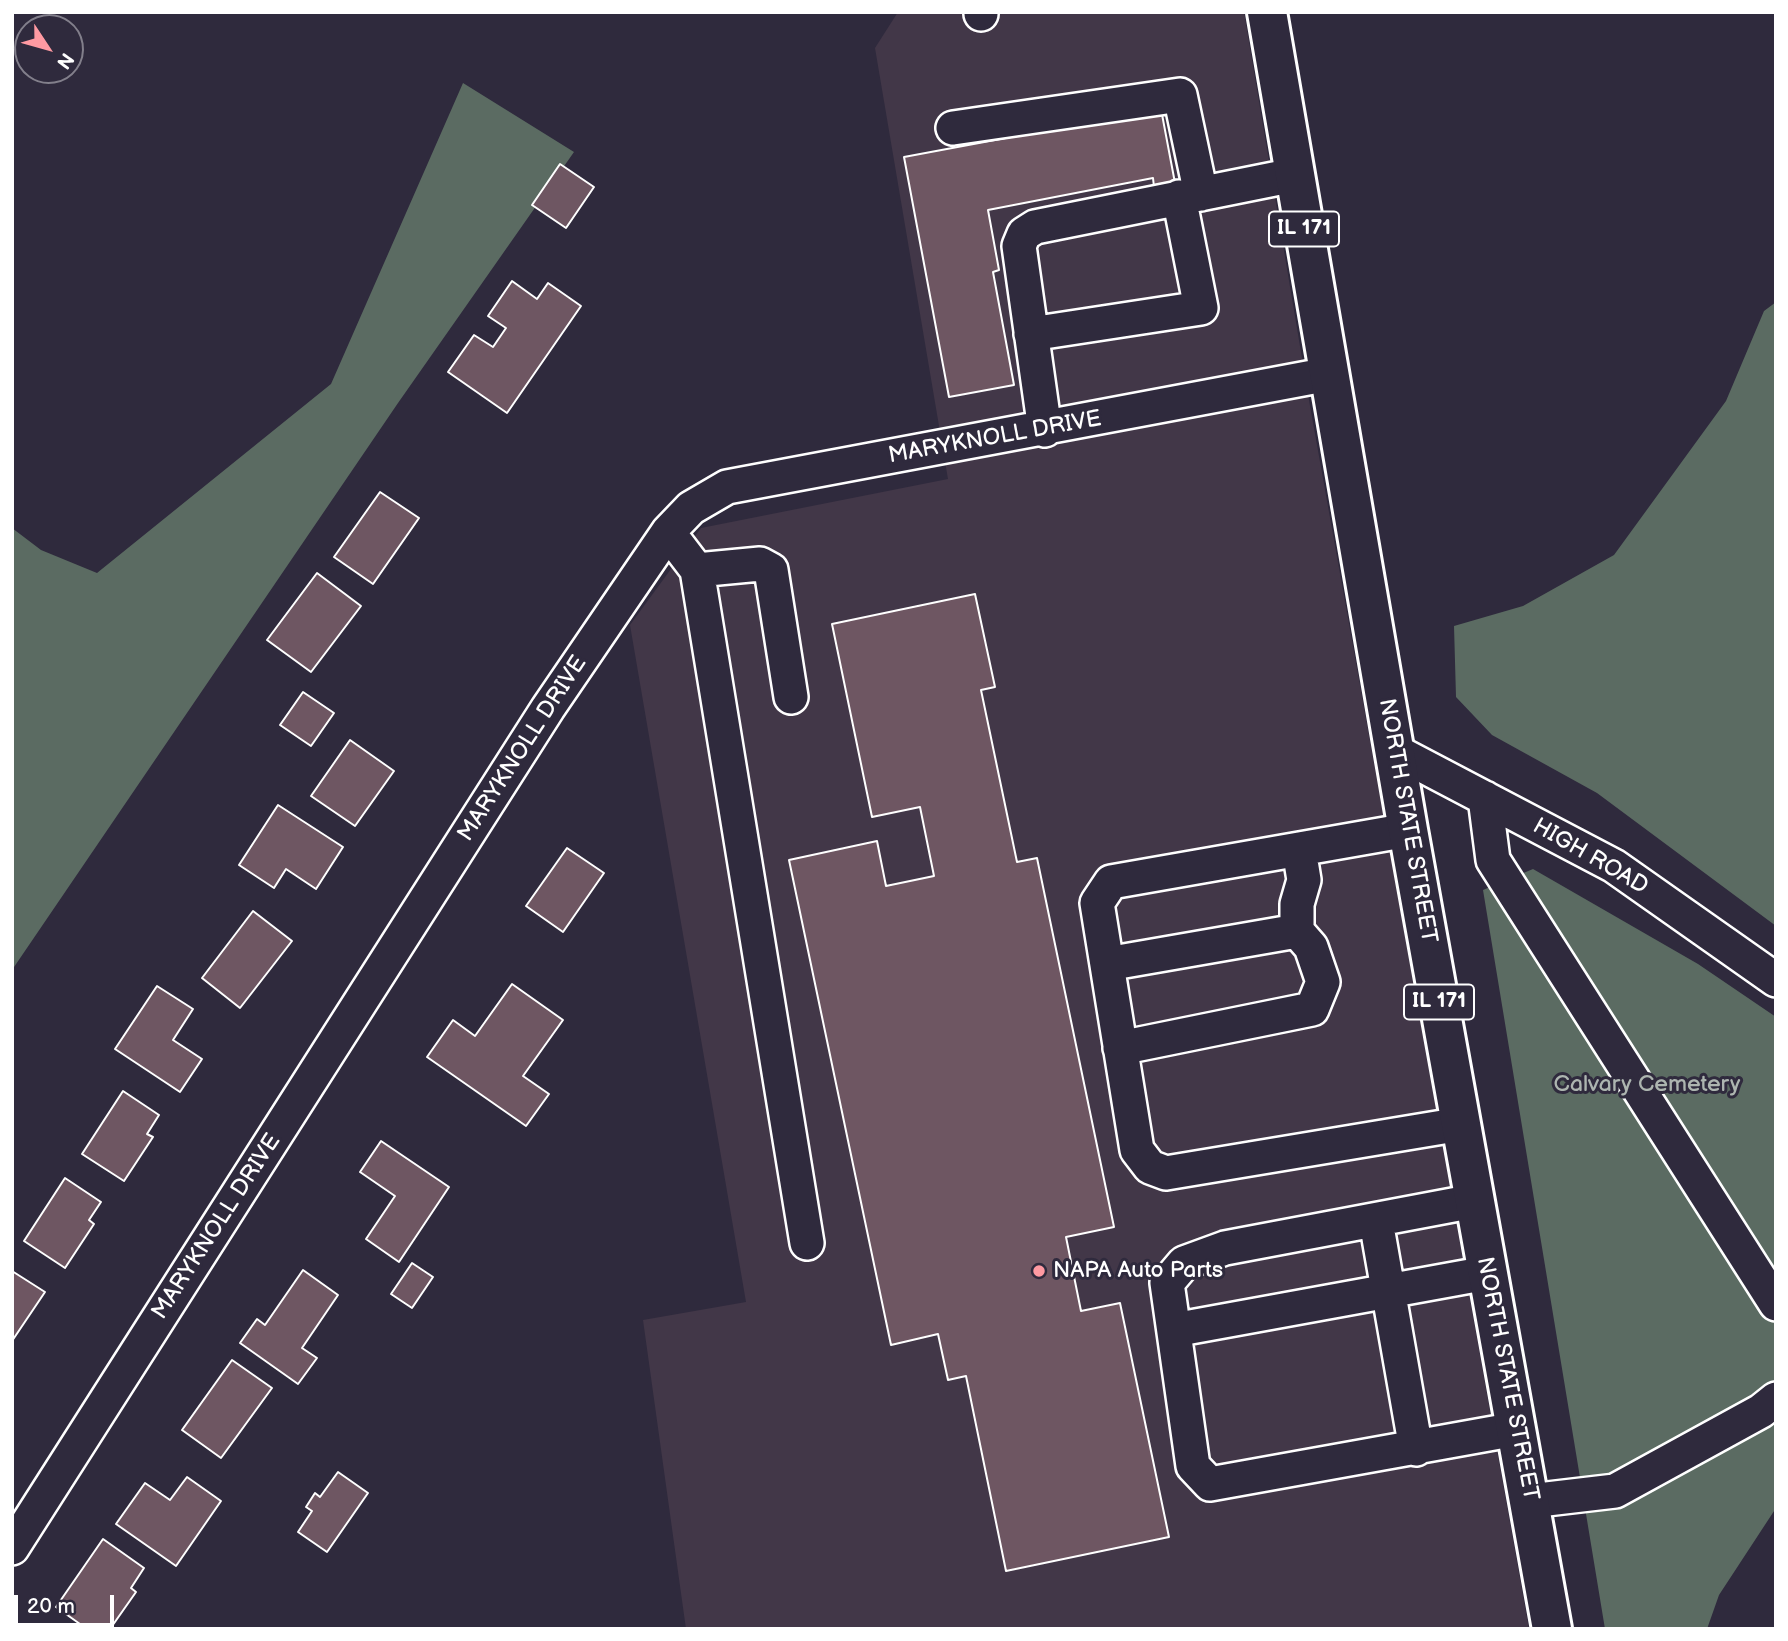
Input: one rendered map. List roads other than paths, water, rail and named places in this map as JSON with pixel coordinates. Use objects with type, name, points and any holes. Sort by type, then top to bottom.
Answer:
[{"type":"main road","name":"NORTH STATE STREET","points":[[1267,12],[1408,830],[1552,1629]]},
{"type":"street","points":[[953,128],[1180,95],[1201,308],[1031,334]]},
{"type":"street","points":[[1045,430],[1018,246],[1024,234],[1035,227],[1294,174]]},
{"type":"street","name":"MARYKNOLL DRIVE","points":[[12,1548],[548,708],[668,532],[691,508],[727,487],[1045,430],[1329,374]]},
{"type":"street","points":[[668,532],[697,570],[807,1243]]},
{"type":"street","points":[[697,570],[761,564],[771,570],[792,697]]},
{"type":"street","name":"HIGH ROAD","points":[[1395,751],[1614,866],[1776,979]]},
{"type":"street","points":[[1485,798],[1493,860],[1776,1304]]},
{"type":"street","points":[[1408,830],[1111,883],[1097,903],[1137,1150],[1150,1167],[1166,1173],[1461,1124]]},
{"type":"street","points":[[1120,1048],[1312,1009],[1323,982],[1311,947],[1297,931],[1297,904],[1304,880],[1299,849]]},
{"type":"street","points":[[1107,964],[1297,931]]},
{"type":"street","points":[[1474,1201],[1225,1248],[1184,1264],[1167,1283],[1193,1466],[1210,1484],[1516,1429]]},
{"type":"street","points":[[1376,1221],[1416,1449]]},
{"type":"street","points":[[1174,1330],[1487,1273]]},
{"type":"street","points":[[1530,1501],[1615,1491],[1761,1411],[1776,1399]]},
{"type":"place","name":"NAPA Auto Parts","points":[[1039,1271]]},
{"type":"park label","name":"Calvary Cemetery","points":[[1647,1085]]}]
